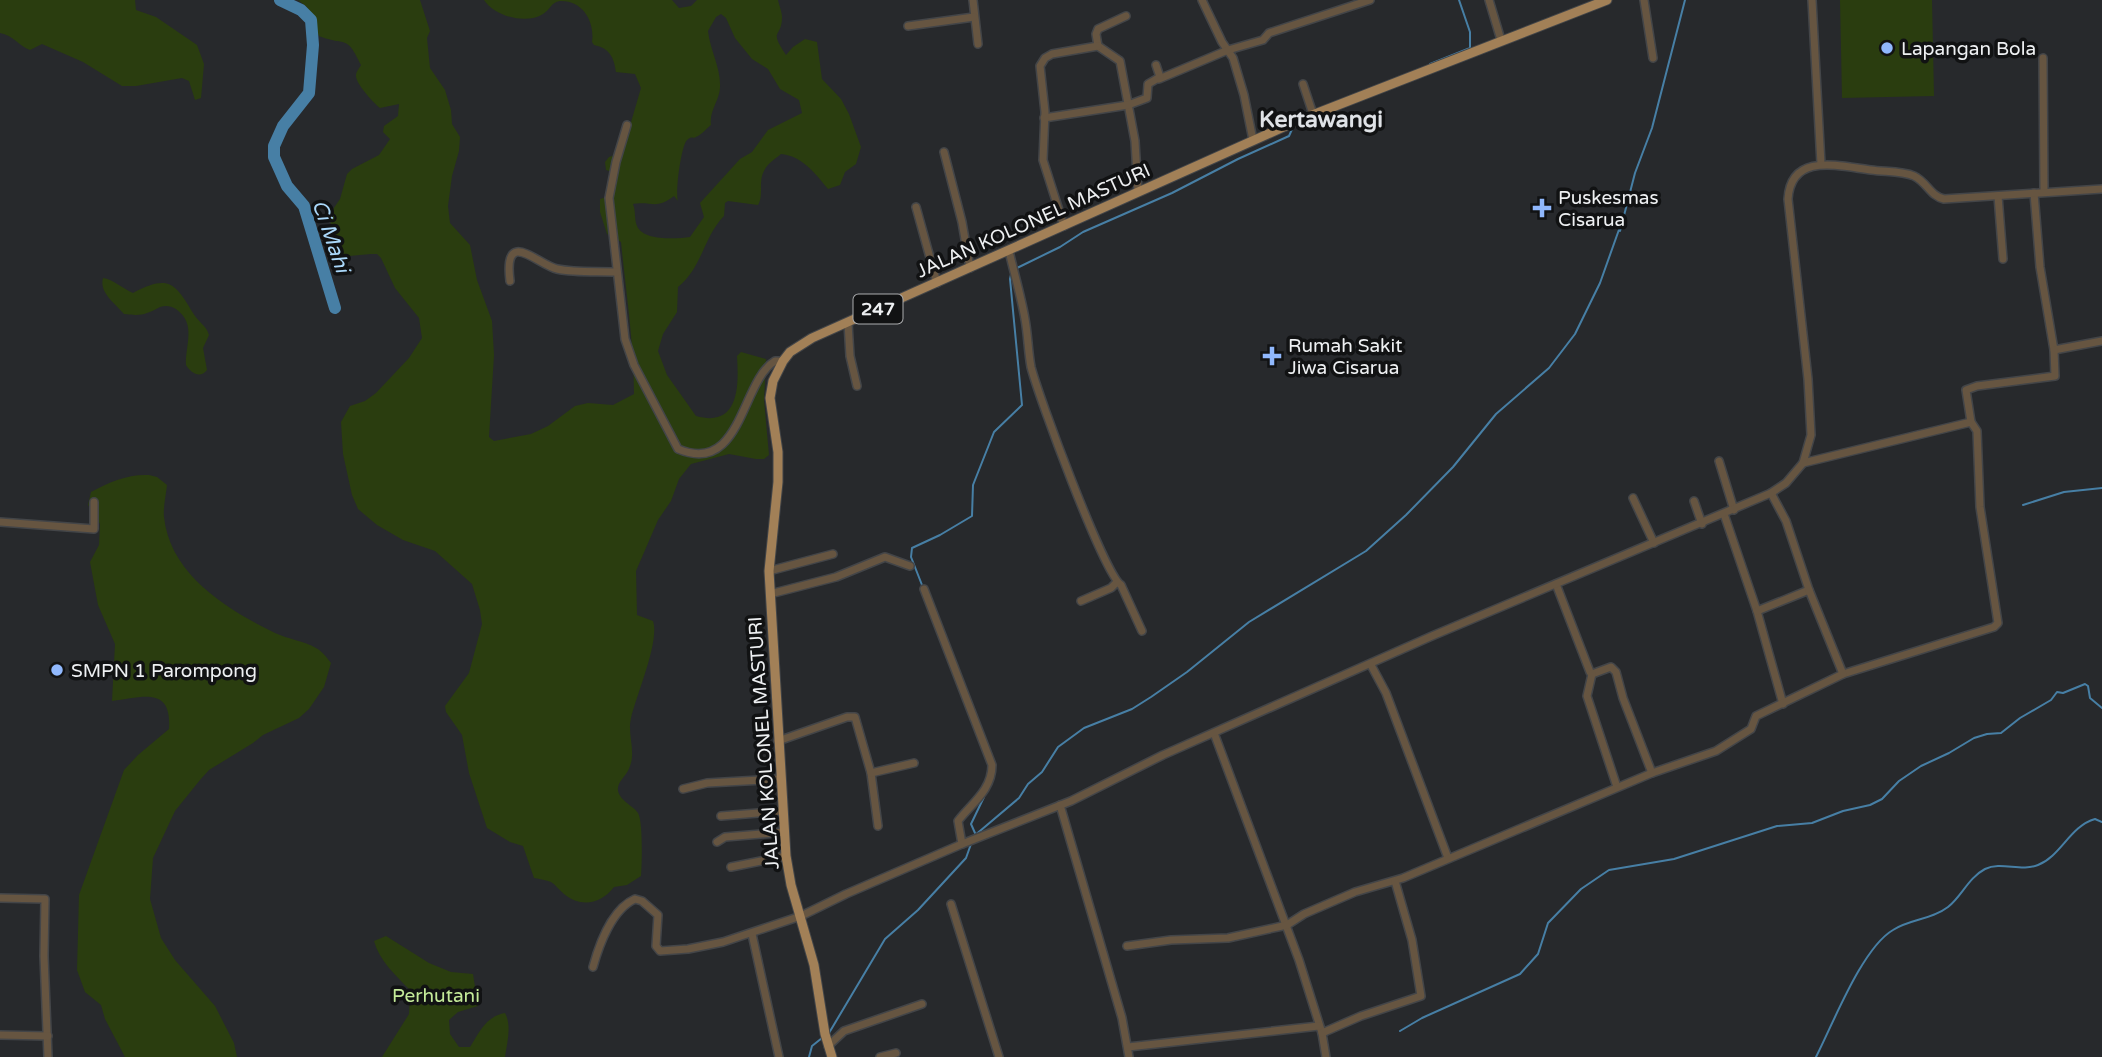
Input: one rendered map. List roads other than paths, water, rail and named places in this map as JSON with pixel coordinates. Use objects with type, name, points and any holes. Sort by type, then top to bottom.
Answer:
[{"type":"main road","name":"JALAN KOLONEL MASTURI","points":[[832,1057],[814,965],[786,856],[782,811],[769,571],[778,482],[778,452],[770,397],[773,381],[783,361],[800,345],[1253,140],[1313,114],[1607,0]]},
{"type":"street","points":[[973,0],[978,44]]},
{"type":"street","points":[[1202,0],[1233,58],[1253,140]]},
{"type":"street","points":[[1044,118],[1128,105],[1147,97],[1149,83],[1158,79],[1228,50],[1261,41],[1269,33],[1370,0]]},
{"type":"street","points":[[1489,0],[1501,40]]},
{"type":"street","points":[[1644,0],[1653,58]]},
{"type":"street","points":[[1812,0],[1821,164]]},
{"type":"street","points":[[1098,46],[1098,29],[1126,16]]},
{"type":"street","points":[[908,26],[974,17]]},
{"type":"street","points":[[1063,226],[1044,165],[1040,66],[1045,58],[1052,54],[1098,46],[1120,61],[1135,141],[1138,191]]},
{"type":"street","points":[[2043,58],[2044,192]]},
{"type":"street","points":[[1156,65],[1160,75],[1158,79]]},
{"type":"street","points":[[1303,84],[1313,114]]},
{"type":"street","points":[[627,125],[609,198],[629,353],[652,403],[678,449],[686,453],[704,453],[723,443],[735,428],[764,370],[775,360],[783,361]]},
{"type":"street","points":[[944,152],[962,222],[970,268]]},
{"type":"street","points":[[593,967],[600,942],[629,901],[642,901],[658,915],[656,946],[660,951],[708,946],[752,934],[801,916],[962,844],[1060,805],[1432,636],[1702,524],[1786,483],[1803,463],[1811,435],[1808,379],[1788,199],[1789,187],[1803,170],[1821,164],[1902,173],[1915,177],[1940,198],[2102,189]]},
{"type":"street","points":[[1127,946],[1171,940],[1228,938],[1287,925],[1304,914],[1355,892],[1395,881],[1617,787],[1716,751],[1751,729],[1756,716],[1843,674],[1998,624],[1980,507],[1979,441],[1976,427],[1971,422],[1966,390],[1977,386],[2054,376],[2056,372],[2040,267],[2034,193]]},
{"type":"street","points":[[1998,196],[2003,259]]},
{"type":"street","points":[[916,207],[937,283]]},
{"type":"street","points":[[1009,251],[1025,318],[1032,369],[1080,501],[1104,558],[1116,582],[1121,585],[1142,631]]},
{"type":"street","points":[[510,281],[509,262],[521,252],[558,269],[617,272]]},
{"type":"street","points":[[848,323],[850,356],[858,386]]},
{"type":"street","points":[[2054,350],[2102,341]]},
{"type":"street","points":[[1803,463],[1971,422]]},
{"type":"street","points":[[1719,461],[1734,510]]},
{"type":"street","points":[[1770,493],[1786,521],[1809,590],[1843,674]]},
{"type":"street","points":[[1633,498],[1654,543]]},
{"type":"street","points":[[1693,501],[1702,524]]},
{"type":"street","points":[[0,522],[94,529],[94,502]]},
{"type":"street","points":[[1724,514],[1757,611],[1783,704]]},
{"type":"street","points":[[769,571],[834,554]]},
{"type":"street","points":[[770,594],[836,577],[885,558],[910,566]]},
{"type":"street","points":[[1081,601],[1111,588],[1116,582]]},
{"type":"street","points":[[1556,584],[1592,674],[1587,696],[1617,787]]},
{"type":"street","points":[[924,589],[992,765],[992,774],[984,793],[958,821],[962,844]]},
{"type":"street","points":[[1757,611],[1809,590]]},
{"type":"street","points":[[1371,665],[1386,693],[1448,858]]},
{"type":"street","points":[[1592,674],[1611,667],[1616,672],[1623,698],[1652,773]]},
{"type":"street","points":[[778,741],[847,717],[855,717],[871,773],[878,826]]},
{"type":"street","points":[[1214,733],[1287,925],[1321,1030],[1326,1057]]},
{"type":"street","points":[[871,773],[914,762]]},
{"type":"street","points":[[684,789],[707,783],[780,779]]},
{"type":"street","points":[[1060,805],[1122,1018],[1129,1057]]},
{"type":"street","points":[[721,816],[782,811]]},
{"type":"street","points":[[717,842],[725,837],[784,832]]},
{"type":"street","points":[[731,867],[786,856]]},
{"type":"street","points":[[1128,1047],[1321,1030],[1421,996],[1412,940],[1395,881]]},
{"type":"street","points":[[0,898],[45,899],[48,1057]]},
{"type":"street","points":[[951,904],[999,1057]]},
{"type":"street","points":[[752,934],[779,1057]]},
{"type":"street","points":[[827,1041],[844,1031],[922,1004]]},
{"type":"street","points":[[0,1035],[48,1036]]},
{"type":"street","points":[[880,1057],[896,1052]]},
{"type":"waterway","name":"Ci Mahi","points":[[280,0],[301,10],[311,20],[313,45],[309,93],[283,126],[274,146],[274,157],[287,186],[304,206],[335,308]]},
{"type":"waterway","points":[[1430,64],[1470,48],[1470,32],[1459,0]]},
{"type":"waterway","points":[[974,836],[1019,798],[1028,784],[1042,772],[1058,747],[1084,728],[1132,709],[1187,672],[1249,622],[1366,551],[1453,467],[1496,414],[1549,368],[1575,334],[1600,283],[1621,224],[1620,231],[1635,173],[1652,128],[1685,0]]},
{"type":"waterway","points":[[1017,268],[1060,247],[1083,232],[1172,193],[1289,136],[1293,127]]},
{"type":"waterway","points":[[922,585],[911,557],[912,548],[972,516],[973,485],[994,432],[1022,405],[1010,279],[1012,270]]},
{"type":"waterway","points":[[2023,505],[2064,492],[2102,488]]},
{"type":"waterway","points":[[1400,1031],[1422,1018],[1520,974],[1538,954],[1548,923],[1581,889],[1609,870],[1674,859],[1777,826],[1812,823],[1843,811],[1870,805],[1882,799],[1899,781],[1921,766],[1974,738],[2001,733],[2051,700],[2057,692],[2063,693],[2085,684],[2088,686],[2090,698],[2102,708]]},
{"type":"waterway","points":[[975,833],[971,824],[984,797]]},
{"type":"waterway","points":[[1816,1057],[1859,969],[1881,939],[1900,926],[1935,915],[1948,907],[1974,877],[1985,869],[2038,865],[2053,855],[2086,823],[2095,819],[2102,822]]},
{"type":"waterway","points":[[829,1033],[885,939],[918,910],[966,858],[971,844]]},
{"type":"waterway","points":[[809,1057],[812,1046],[822,1038]]},
{"type":"place","name":"Lapangan Bola","points":[[1887,48]]},
{"type":"place","name":"Puskesmas Cisarua","points":[[1542,208]]},
{"type":"place","name":"Rumah Sakit Jiwa Cisarua","points":[[1272,356]]},
{"type":"place","name":"SMPN 1 Parompong","points":[[57,670]]},
{"type":"district","name":"Kertawangi","points":[[1321,119]]},
{"type":"park label","name":"Perhutani","points":[[436,995]]}]
